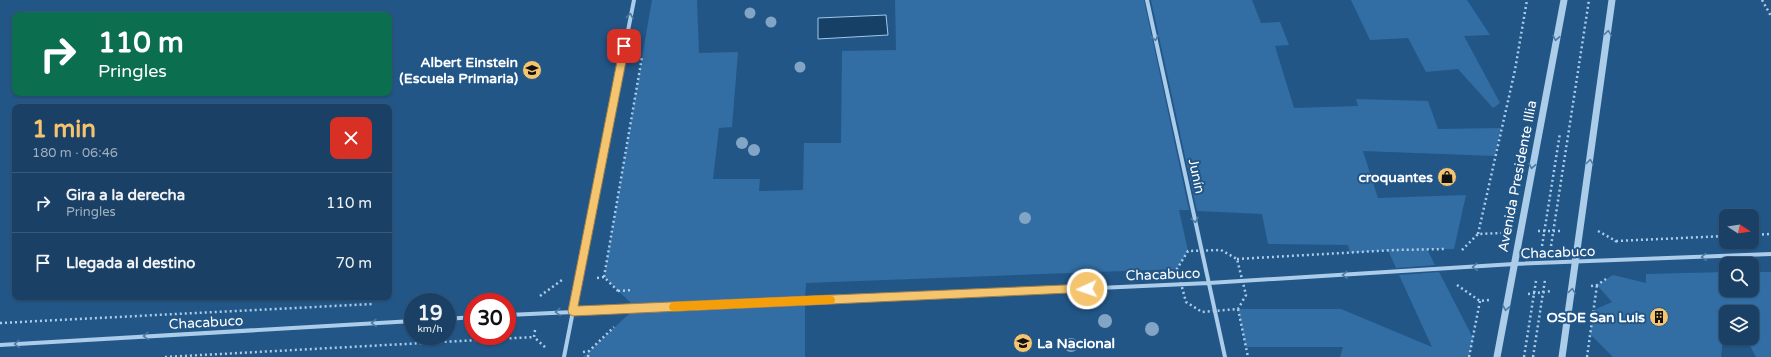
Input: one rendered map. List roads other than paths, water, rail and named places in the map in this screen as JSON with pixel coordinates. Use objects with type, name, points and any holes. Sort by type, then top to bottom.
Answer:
[{"type":"street","points":[[564,357],[634,0]]},
{"type":"street","name":"Junín","points":[[1147,0],[1225,357]]},
{"type":"street","name":"Avenida Presidente Illia","points":[[1497,357],[1564,0]]},
{"type":"street","points":[[1562,357],[1612,0]]},
{"type":"street","name":"Chacabuco","points":[[516,314],[1209,284],[1514,264],[1771,254]]},
{"type":"street","name":"Chacabuco","points":[[0,345],[404,322]]},
{"type":"water","points":[[886,15],[888,35],[818,39],[818,18]]},
{"type":"place","name":"Albert Einstein (Escuela Primaria)","points":[[532,70]]},
{"type":"place","name":"croquantes","points":[[1447,177]]},
{"type":"place","name":"OSDE San Luis","points":[[1659,317]]},
{"type":"place","name":"La Nacional","points":[[1023,343]]}]
